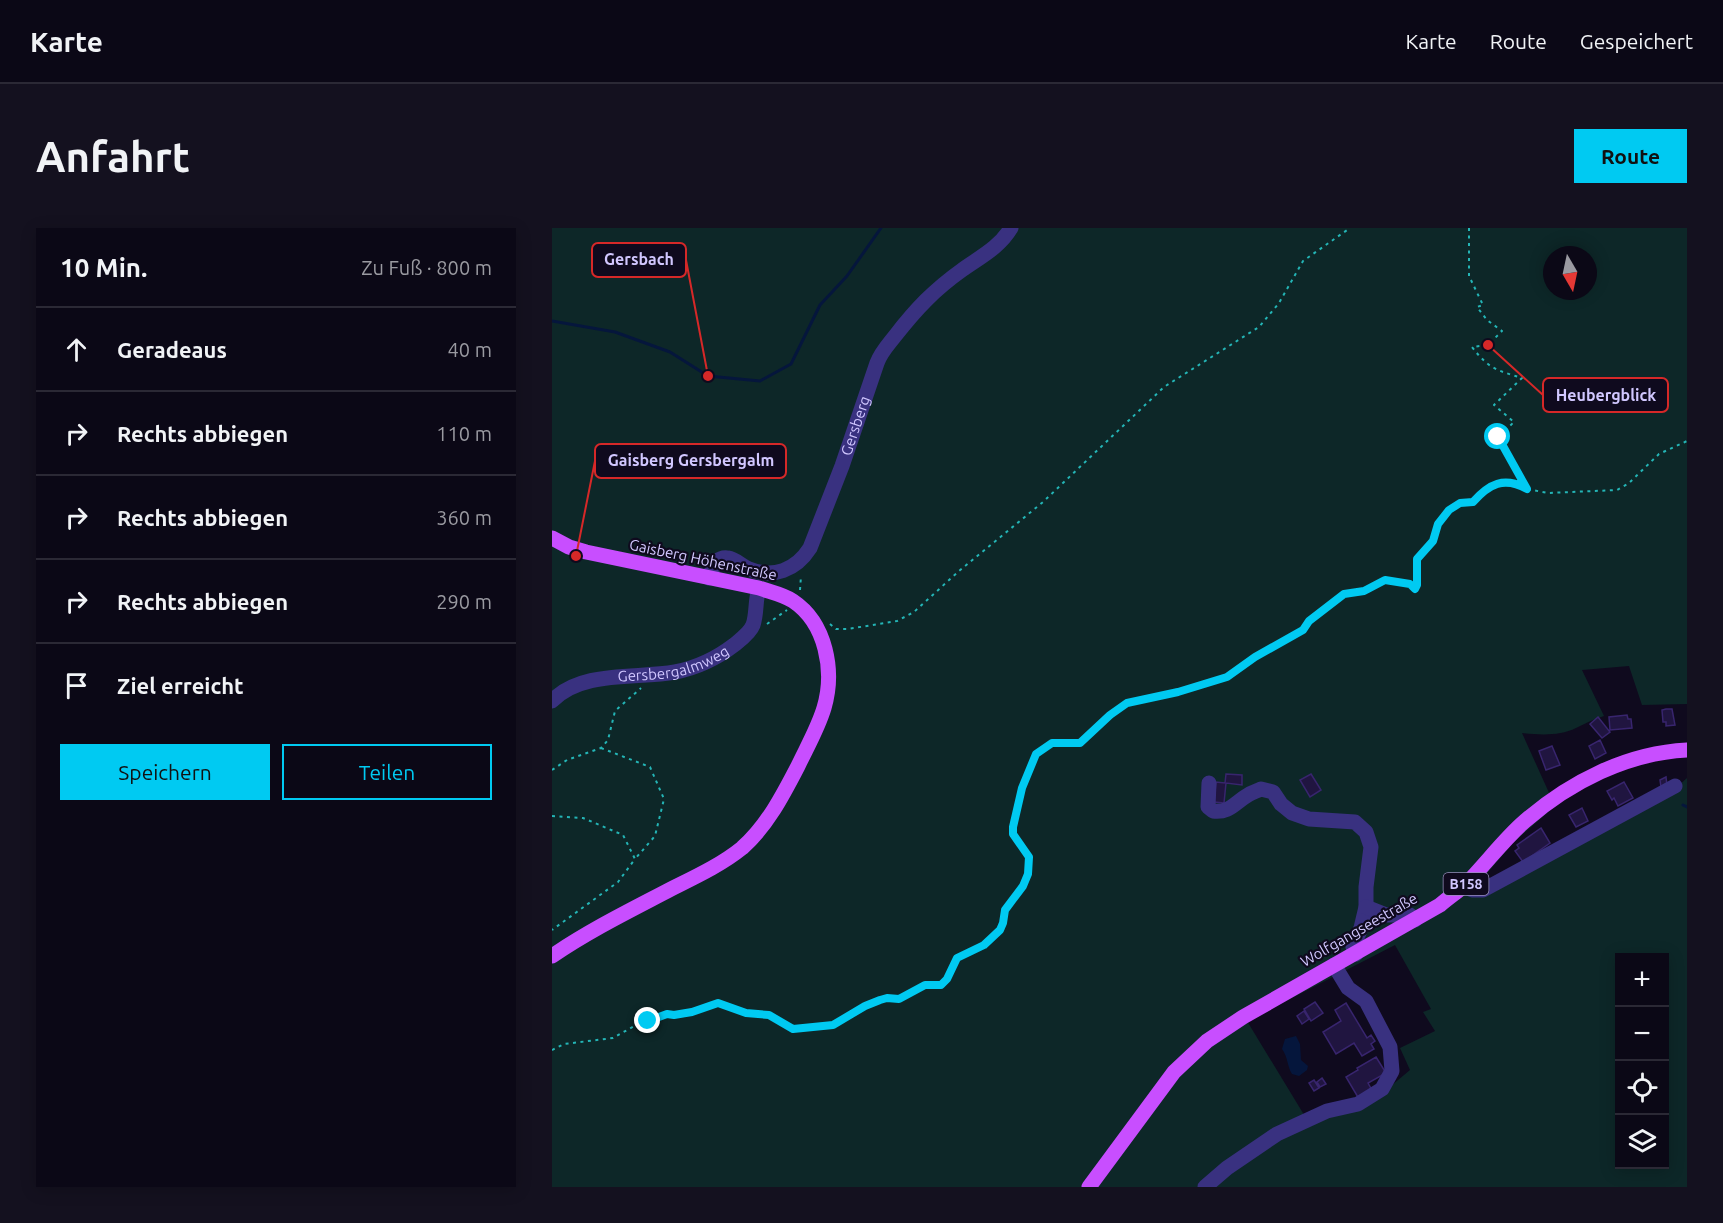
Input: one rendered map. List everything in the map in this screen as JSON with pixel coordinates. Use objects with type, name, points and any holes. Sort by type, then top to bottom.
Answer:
[{"type":"main road","name":"Gaisberg Höhenstraße","points":[[552,538],[577,550],[759,588],[785,597],[798,605],[814,624],[826,650],[828,685],[820,720],[790,782],[760,828],[733,854],[682,884],[583,935],[552,956]]},
{"type":"main road","name":"Wolfgangseestraße","points":[[1089,1187],[1166,1081],[1201,1047],[1243,1017],[1440,905],[1464,885],[1523,822],[1561,792],[1610,767],[1645,756],[1683,750]]},
{"type":"street","name":"Gersberg","points":[[804,556],[810,548],[835,487],[877,363],[884,349],[930,295],[991,251],[1011,228]]},
{"type":"street","points":[[709,578],[715,562],[724,558],[735,560],[750,570],[772,573],[789,569],[804,556]]},
{"type":"street","name":"Gersbergalmweg","points":[[552,701],[573,686],[630,674],[656,674],[682,670],[724,652],[752,626],[759,588]]},
{"type":"street","points":[[1209,783],[1208,807],[1213,811],[1222,812],[1232,808],[1247,795],[1262,789],[1273,792],[1281,804],[1292,813],[1309,819],[1355,822],[1366,832],[1371,847],[1366,907],[1353,947],[1356,954]]},
{"type":"street","points":[[1464,885],[1472,890],[1483,891],[1675,786]]},
{"type":"street","points":[[1366,907],[1386,915],[1410,915],[1415,920]]},
{"type":"street","points":[[1205,1187],[1227,1168],[1277,1134],[1327,1111],[1358,1104],[1382,1089],[1392,1071],[1390,1047],[1366,1001],[1348,988],[1334,965]]},
{"type":"path","points":[[827,622],[836,629],[848,629],[897,621],[914,612],[959,571],[1044,502],[1164,387],[1259,327],[1282,298],[1303,261],[1350,228]]},
{"type":"path","points":[[1469,228],[1469,276],[1483,305],[1476,307],[1487,320],[1502,331],[1488,345],[1472,347],[1482,361],[1493,370],[1522,378],[1494,405],[1514,422],[1498,437],[1527,489]]},
{"type":"path","points":[[552,1050],[564,1044],[613,1038],[655,1017],[692,1012],[718,1003],[746,1013],[769,1015],[793,1029],[821,1028],[833,1025],[880,1000],[899,999],[925,985],[941,985],[947,979],[957,958],[984,945],[1000,930],[1005,910],[1023,886],[1028,874],[1029,857],[1013,834],[1013,827],[1022,788],[1036,754],[1052,743],[1080,743],[1110,715],[1127,703],[1178,692],[1227,677],[1255,657],[1303,630],[1309,621],[1344,594],[1364,591],[1385,580],[1410,584],[1415,589],[1417,559],[1433,541],[1438,524],[1449,510],[1460,503],[1473,502],[1488,487],[1502,482],[1518,483],[1527,489],[1548,493],[1617,489],[1629,483],[1659,454],[1687,441]]},
{"type":"path","points":[[798,605],[799,582],[805,565],[804,556]]},
{"type":"path","points":[[552,770],[567,760],[601,748],[608,740],[615,711],[656,674]]},
{"type":"path","points":[[552,930],[618,882],[656,836],[664,799],[650,767],[601,748]]},
{"type":"path","points":[[552,816],[584,818],[623,835],[635,859]]},
{"type":"green space","points":[[552,228],[1687,228],[1687,704],[1642,705],[1629,666],[1582,670],[1604,716],[1570,731],[1557,734],[1522,733],[1555,806],[1513,843],[1477,885],[1666,797],[1687,778],[1687,1187],[552,1187]],"holes":[[[1395,945],[1431,1009],[1423,1012],[1435,1031],[1400,1048],[1410,1070],[1367,1106],[1309,1123],[1247,1021]]]},
{"type":"water","points":[[1296,1036],[1300,1044],[1301,1060],[1308,1066],[1307,1070],[1299,1076],[1292,1074],[1282,1049],[1285,1039]]},
{"type":"building","points":[[1672,709],[1675,725],[1666,726],[1666,722],[1663,722],[1662,710]]},
{"type":"building","points":[[1627,715],[1628,719],[1631,719],[1632,728],[1610,730],[1609,717]]},
{"type":"building","points":[[1598,717],[1610,732],[1602,738],[1590,724]]},
{"type":"building","points":[[1600,740],[1606,753],[1595,759],[1589,746]]},
{"type":"building","points":[[1552,746],[1560,765],[1546,770],[1539,751]]},
{"type":"building","points":[[1226,774],[1242,775],[1242,785],[1226,783],[1224,803],[1214,802],[1216,782],[1225,783]]},
{"type":"building","points":[[1311,774],[1321,790],[1310,797],[1300,780]]},
{"type":"building","points":[[1666,777],[1667,786],[1661,787],[1660,780]]},
{"type":"building","points":[[1624,782],[1633,798],[1618,806],[1607,791]]},
{"type":"building","points":[[1582,808],[1588,821],[1576,827],[1569,815]]},
{"type":"building","points":[[1541,828],[1550,843],[1523,862],[1515,851],[1519,848],[1517,845]]},
{"type":"building","points":[[1315,1002],[1323,1013],[1311,1021],[1304,1009]]},
{"type":"building","points":[[1346,1003],[1367,1038],[1371,1035],[1375,1041],[1371,1044],[1374,1049],[1362,1056],[1354,1043],[1336,1054],[1323,1032],[1341,1021],[1335,1010]]},
{"type":"building","points":[[1304,1011],[1309,1019],[1302,1024],[1297,1016]]},
{"type":"building","points":[[1376,1057],[1386,1073],[1368,1083],[1373,1092],[1359,1099],[1346,1077]]},
{"type":"building","points":[[1322,1078],[1326,1084],[1320,1087],[1317,1082]]},
{"type":"building","points":[[1314,1080],[1319,1088],[1314,1091],[1309,1083]]},
{"type":"waterway","points":[[552,321],[615,332],[670,352],[708,376],[760,381],[791,364],[820,305],[847,276],[881,228]]},
{"type":"waterway","points":[[1683,805],[1687,807]]},
{"type":"place","name":"Heubergblick","points":[[1488,345]]},
{"type":"place","name":"Gersbach","points":[[708,376]]},
{"type":"place","name":"Gaisberg Gersbergalm","points":[[576,556]]},
{"type":"route","points":[[648,1021],[667,1014],[692,1012],[718,1003],[730,1005],[746,1013],[769,1015],[789,1028],[816,1028],[833,1025],[861,1008],[880,1000],[899,999],[925,985],[941,985],[947,979],[957,958],[984,945],[1000,930],[1005,910],[1023,886],[1028,874],[1029,857],[1013,834],[1013,827],[1022,788],[1036,754],[1052,743],[1080,743],[1110,715],[1127,703],[1178,692],[1227,677],[1271,647],[1303,630],[1309,621],[1344,594],[1364,591],[1385,580],[1410,584],[1415,589],[1417,559],[1433,541],[1438,524],[1449,510],[1460,503],[1473,502],[1488,487],[1502,482],[1518,483],[1527,489],[1498,437]]}]
